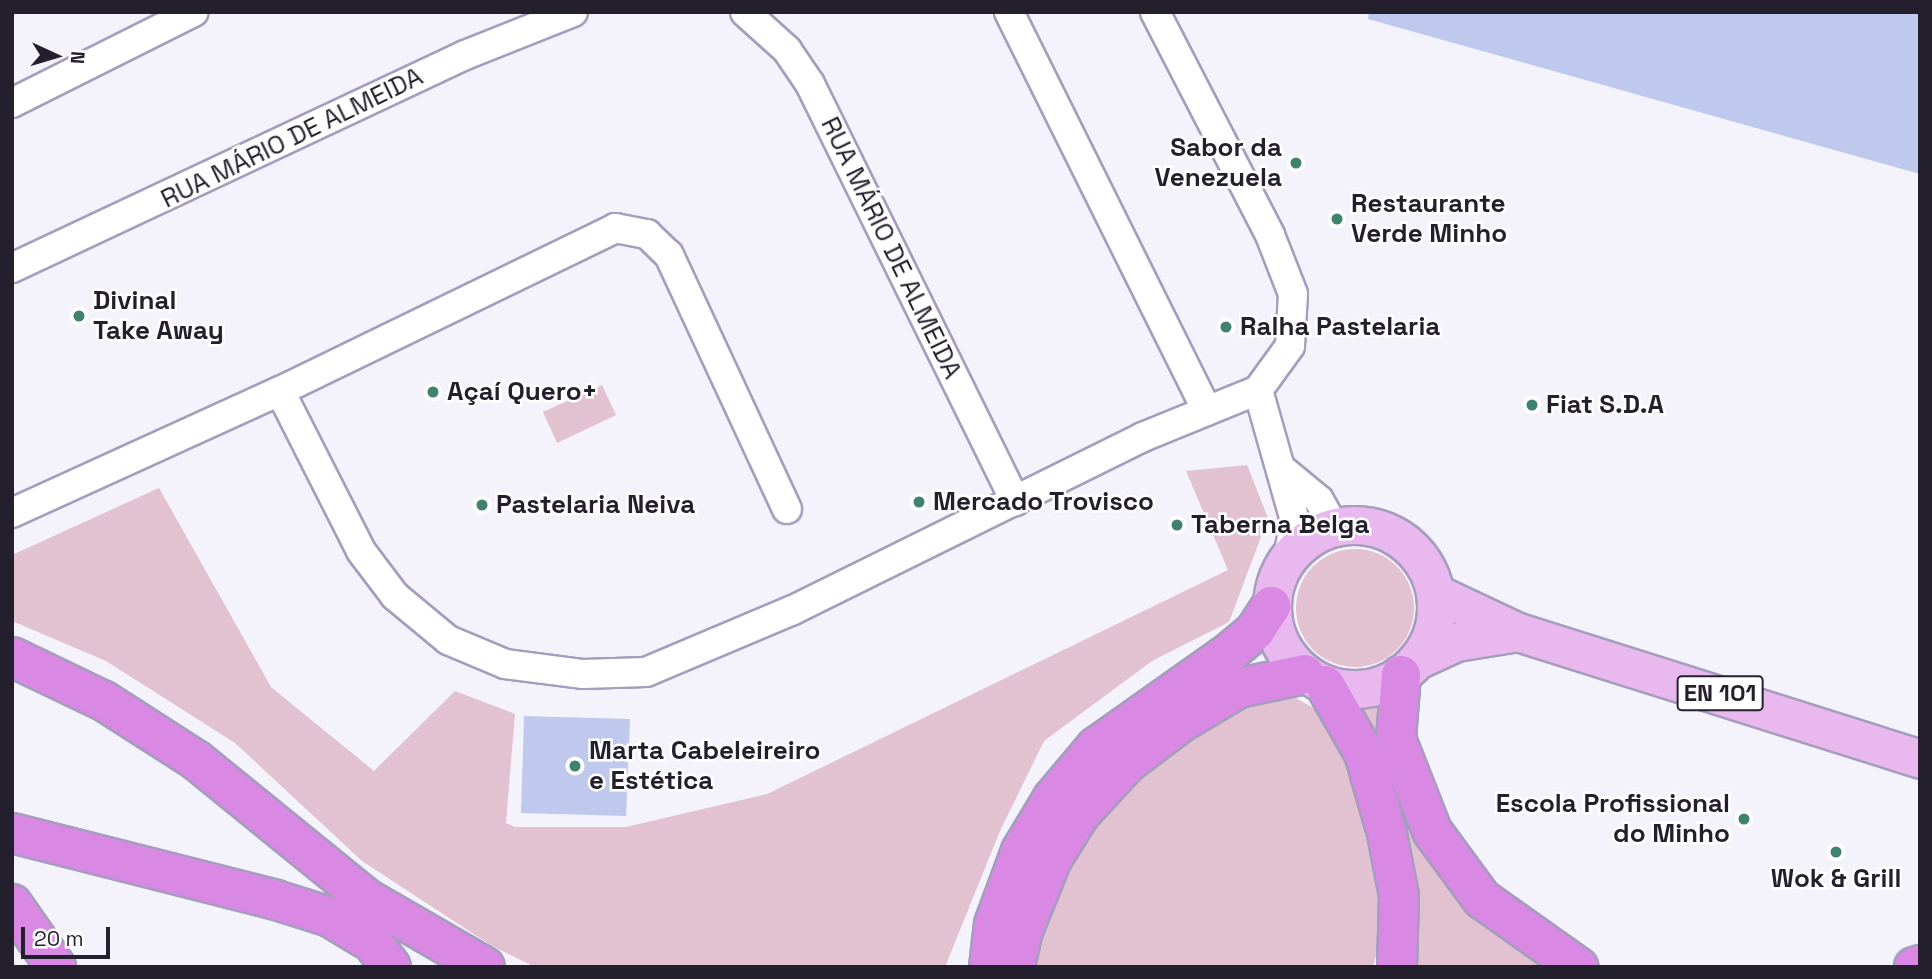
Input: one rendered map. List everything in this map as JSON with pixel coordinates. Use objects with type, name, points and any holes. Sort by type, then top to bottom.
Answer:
[{"type":"highway","points":[[989,967],[1003,900],[1021,851],[1053,798],[1096,747],[1230,652],[1255,631],[1271,606]]},
{"type":"highway","points":[[12,656],[104,701],[196,760],[254,810],[367,899],[485,967]]},
{"type":"highway","points":[[1409,667],[1396,739],[1432,831],[1482,899],[1578,967]]},
{"type":"highway","points":[[1015,967],[1022,933],[1052,859],[1080,814],[1127,763],[1180,723],[1239,688],[1315,679],[1364,754],[1387,834],[1399,896],[1397,967]]},
{"type":"highway","points":[[254,810],[349,911],[385,959]]},
{"type":"highway","points":[[12,833],[330,917],[385,959]]},
{"type":"highway","points":[[12,904],[56,967]]},
{"type":"highway","points":[[1914,967],[1920,965]]},
{"type":"main road","points":[[1315,679],[1286,655],[1271,606],[1275,580],[1288,557],[1308,538],[1334,527],[1361,524],[1387,531],[1409,546],[1426,568],[1435,593],[1429,640],[1409,667]]},
{"type":"main road","name":"EN 101","points":[[1435,593],[1518,632],[1920,759]]},
{"type":"main road","name":"EN 101","points":[[1315,679],[1351,690],[1409,667],[1456,642],[1518,632]]},
{"type":"street","points":[[12,103],[194,12]]},
{"type":"street","name":"RUA MÁRIO DE ALMEIDA","points":[[12,268],[465,55],[573,12]]},
{"type":"street","name":"RUA MÁRIO DE ALMEIDA","points":[[745,12],[787,50],[810,84],[1015,501]]},
{"type":"street","points":[[1009,12],[1207,410]]},
{"type":"street","points":[[280,391],[361,551],[395,596],[449,640],[505,664],[583,674],[646,672],[793,610],[1207,410],[1258,390],[1290,346],[1293,294],[1270,235],[1155,12]]},
{"type":"street","points":[[12,513],[280,391],[600,232],[634,230],[669,256],[787,509]]},
{"type":"street","points":[[1258,390],[1284,471],[1295,521],[1288,557]]},
{"type":"street","points":[[1284,471],[1319,500],[1334,527]]},
{"type":"shaded area","points":[[602,385],[616,415],[557,443],[543,412]]},
{"type":"shaded area","points":[[1247,465],[1268,518],[1229,622],[1152,661],[1044,741],[1000,831],[945,967],[535,967],[492,946],[362,861],[235,743],[106,661],[12,621],[12,555],[159,488],[271,687],[374,771],[455,691],[515,714],[506,823],[515,827],[626,827],[767,794],[1228,570],[1186,471]]},
{"type":"shaded area","points":[[1355,549],[1378,553],[1397,566],[1410,585],[1414,608],[1410,631],[1397,650],[1378,663],[1355,667],[1332,663],[1313,650],[1300,631],[1296,608],[1300,585],[1313,566],[1332,553]]},
{"type":"shaded area","points":[[1285,692],[1317,710],[1343,747],[1379,892],[1381,937],[1373,967],[1031,967],[1063,867],[1139,768],[1245,698]]},
{"type":"shaded area","points":[[1383,703],[1382,730],[1548,967],[1413,967],[1357,707]]},
{"type":"building","points":[[1369,12],[1920,12],[1920,174],[1368,19]]},
{"type":"building","name":"Marta Cabeleireiro e Estética","points":[[524,716],[630,719],[626,816],[521,813]]},
{"type":"place","name":"Sabor da Venezuela","points":[[1296,163]]},
{"type":"place","name":"Restaurante Verde Minho","points":[[1337,219]]},
{"type":"place","name":"Divinal Take Away","points":[[79,316]]},
{"type":"place","name":"Ralha Pastelaria","points":[[1226,327]]},
{"type":"place","name":"Açaí Quero+","points":[[433,392]]},
{"type":"place","name":"Fiat S.D.A","points":[[1532,405]]},
{"type":"place","name":"Mercado Trovisco","points":[[919,502]]},
{"type":"place","name":"Pastelaria Neiva","points":[[482,505]]},
{"type":"place","name":"Taberna Belga","points":[[1177,525]]},
{"type":"place","name":"Marta Cabeleireiro e Estética","points":[[575,766]]},
{"type":"place","name":"Escola Profissional do Minho","points":[[1744,819]]},
{"type":"place","name":"Wok & Grill","points":[[1836,852]]}]
